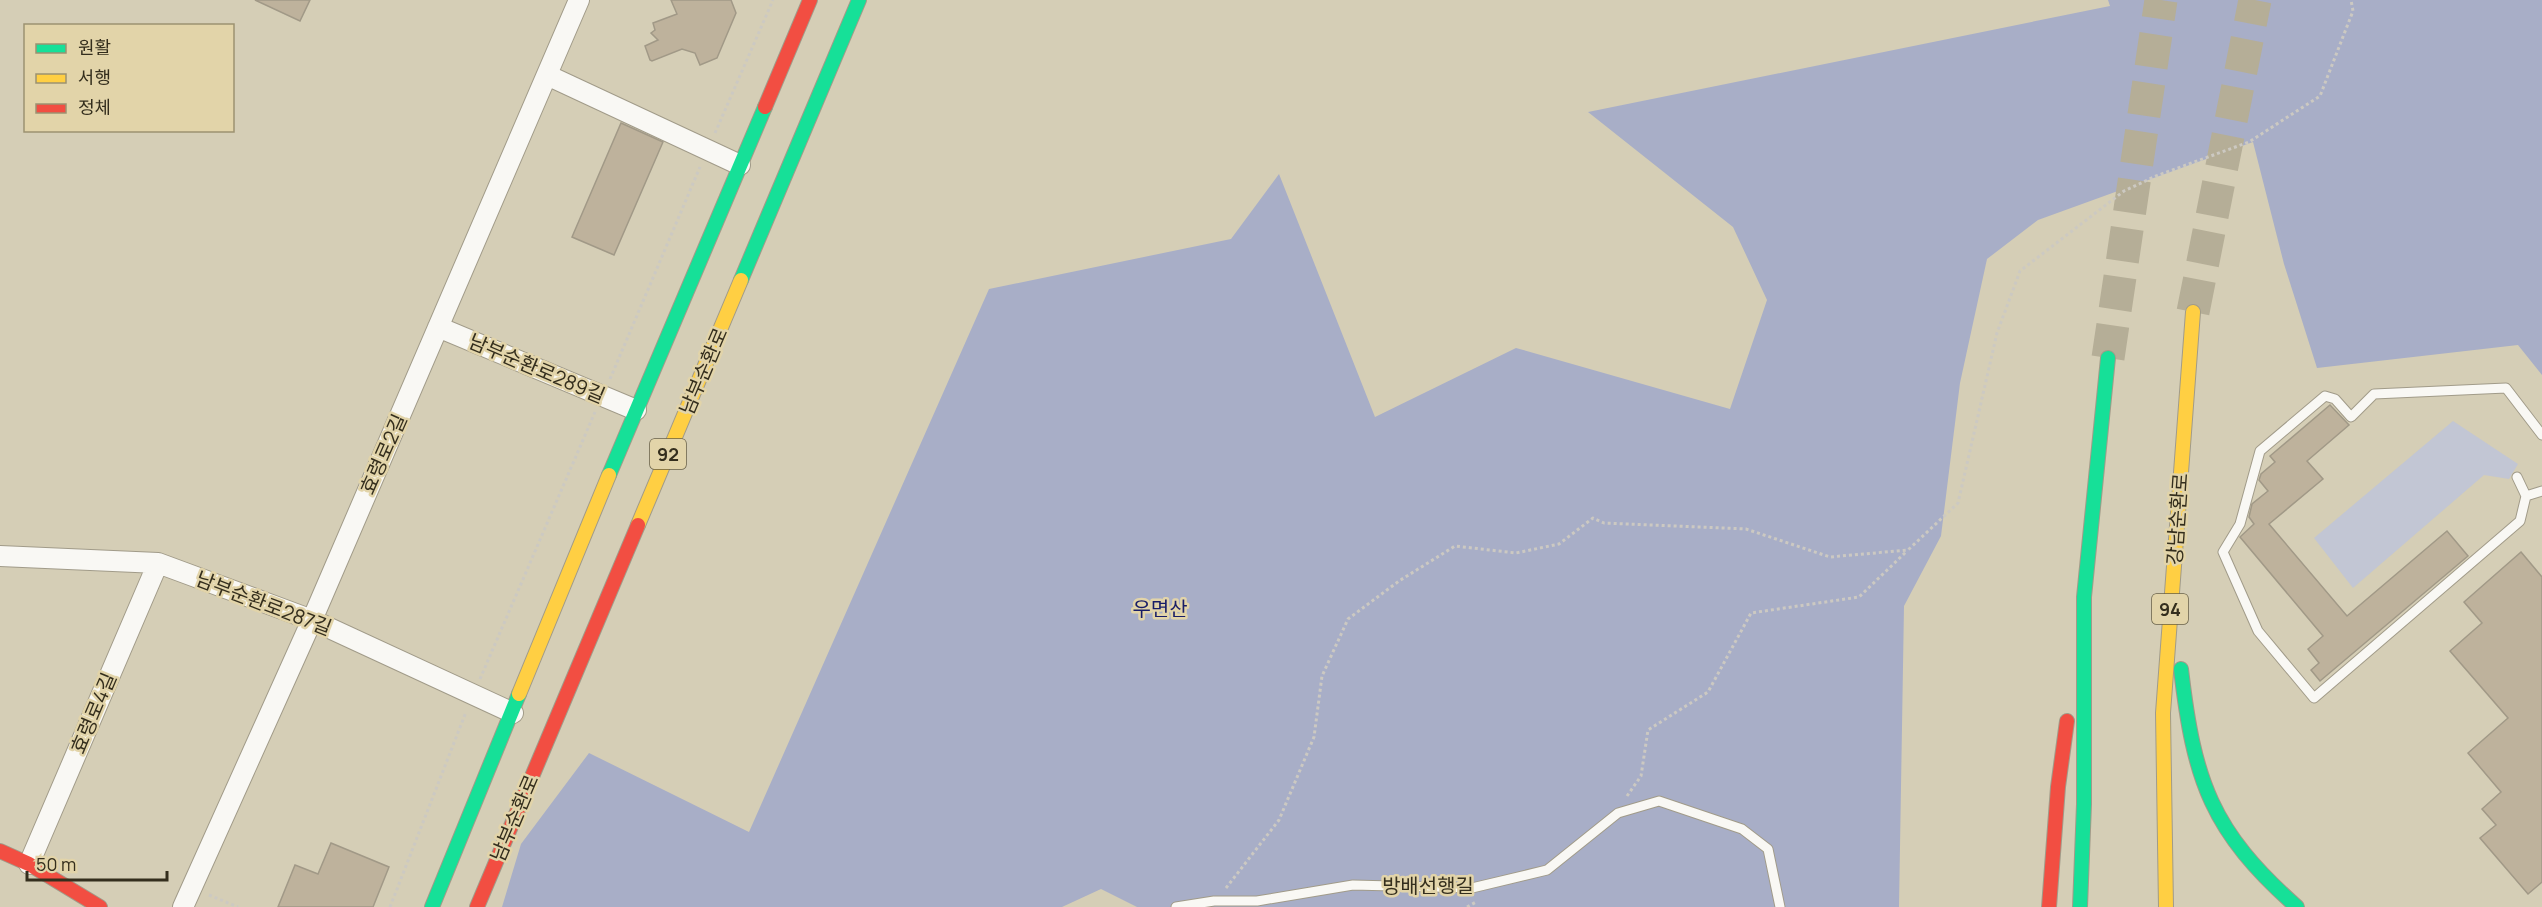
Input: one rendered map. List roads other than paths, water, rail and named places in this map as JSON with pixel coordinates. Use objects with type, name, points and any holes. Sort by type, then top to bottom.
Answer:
[{"type":"main road","name":"남부순환로","points":[[432,907],[636,410],[810,0]]},
{"type":"main road","name":"남부순환로","points":[[477,907],[859,0]]},
{"type":"main road","name":"강남순환로","points":[[2166,907],[2163,713],[2193,312]]},
{"type":"main road","points":[[2049,907],[2058,787],[2084,597],[2108,358]]},
{"type":"main road","points":[[2172,582],[2186,717],[2204,789],[2222,825],[2244,858],[2272,887],[2297,907]]},
{"type":"main road","points":[[2080,907],[2084,804],[2084,597]]},
{"type":"main road","points":[[0,851],[29,864],[100,907]]},
{"type":"street","name":"효령로2길","points":[[183,907],[312,620],[579,0]]},
{"type":"street","points":[[546,75],[740,165]]},
{"type":"street","name":"남부순환로289길","points":[[438,327],[636,410]]},
{"type":"street","name":"남부순환로287길","points":[[0,556],[158,562],[312,620],[513,713]]},
{"type":"street","name":"효령로4길","points":[[29,864],[158,562]]},
{"type":"lane","points":[[2517,477],[2526,496],[2520,521],[2314,698],[2258,631],[2223,552],[2240,524],[2260,451],[2325,396],[2335,399],[2351,417],[2374,394],[2506,388],[2542,435]]},
{"type":"lane","points":[[2526,496],[2542,491]]},
{"type":"lane","name":"방배선행길","points":[[1176,907],[1214,901],[1257,901],[1353,885],[1472,888],[1547,870],[1618,813],[1659,801],[1742,829],[1768,849],[1780,907]]},
{"type":"tunnel","points":[[2108,358],[2161,0]]},
{"type":"tunnel","points":[[2193,312],[2255,0]]},
{"type":"park label","name":"우면산","points":[[1160,608]]}]
